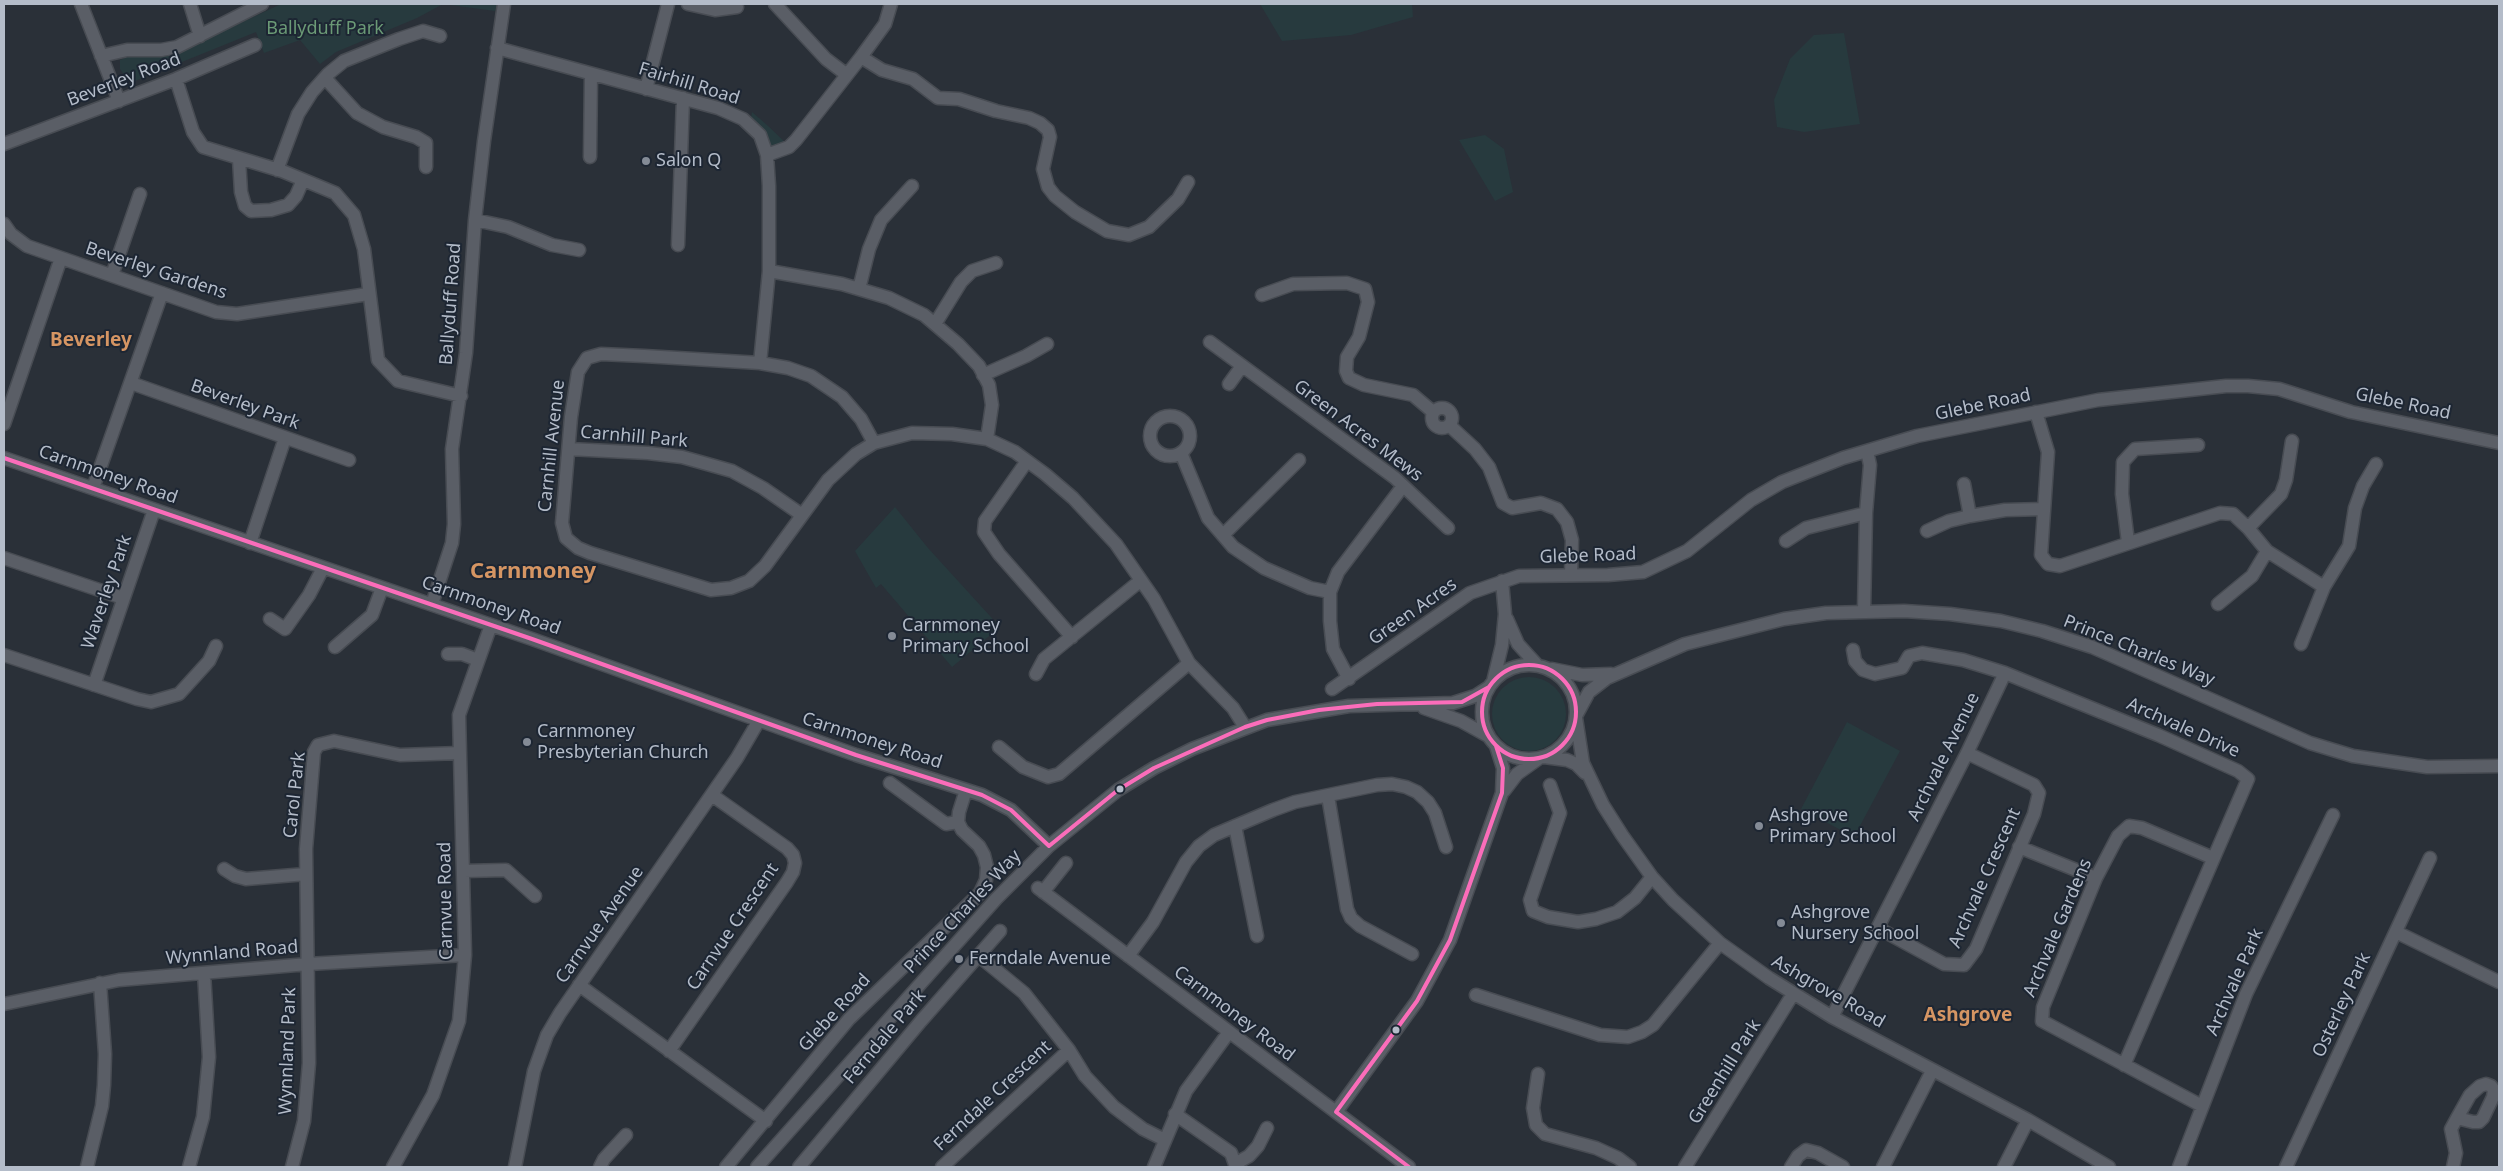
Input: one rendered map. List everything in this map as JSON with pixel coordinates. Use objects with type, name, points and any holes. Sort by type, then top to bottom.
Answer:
[{"type":"street","points":[[80,4],[119,101]]},
{"type":"street","points":[[190,4],[200,36]]},
{"type":"street","points":[[101,56],[127,50],[161,50],[177,47],[262,4]]},
{"type":"street","name":"Ballyduff Road","points":[[432,604],[452,543],[454,519],[451,469],[466,353],[476,220],[504,4]]},
{"type":"street","points":[[646,89],[668,4]]},
{"type":"street","points":[[688,4],[715,10],[737,7]]},
{"type":"street","points":[[775,4],[826,59],[847,76]]},
{"type":"street","points":[[768,155],[789,147],[796,140],[847,76],[885,24],[891,4]]},
{"type":"street","points":[[276,170],[298,114],[312,92],[344,61],[423,31],[440,36]]},
{"type":"street","name":"Beverley Road","points":[[4,144],[176,79],[255,45]]},
{"type":"street","name":"Fairhill Road","points":[[497,48],[718,108],[743,119],[760,135],[768,155],[769,271],[760,363]]},
{"type":"street","points":[[861,57],[882,70],[913,79],[938,98],[964,100],[996,111],[1029,118],[1040,123],[1048,130],[1050,137],[1043,169],[1048,188],[1094,226],[1107,231],[1130,234],[1149,227],[1178,200],[1188,182]]},
{"type":"street","points":[[590,157],[591,74]]},
{"type":"street","points":[[325,78],[357,112],[383,127],[416,137],[426,143],[426,167]]},
{"type":"street","points":[[176,79],[193,132],[202,147],[276,170],[335,193],[354,215],[364,249],[368,294],[378,360],[385,370],[398,381],[461,396]]},
{"type":"street","points":[[678,245],[683,98]]},
{"type":"street","points":[[239,159],[241,192],[245,206],[251,211],[271,210],[288,205],[296,196],[303,180]]},
{"type":"street","points":[[859,289],[869,249],[881,220],[912,186]]},
{"type":"street","points":[[112,275],[140,194]]},
{"type":"street","points":[[476,220],[508,227],[552,246],[579,250]]},
{"type":"street","name":"Beverley Gardens","points":[[4,224],[11,234],[27,246],[216,312],[237,314],[368,294]]},
{"type":"street","points":[[4,424],[61,258]]},
{"type":"street","points":[[935,324],[961,282],[972,271],[996,263]]},
{"type":"street","points":[[769,271],[818,279],[859,289],[924,315],[958,344],[983,375],[989,386],[992,404],[987,439]]},
{"type":"street","points":[[1262,294],[1294,284],[1348,283],[1365,289],[1368,302],[1359,338],[1347,357],[1346,371],[1348,378],[1364,385],[1413,395],[1433,412],[1439,408],[1448,410],[1452,416],[1449,425],[1475,449],[1489,467],[1503,503],[1512,508],[1541,503],[1557,509],[1567,522],[1572,540],[1571,574]]},
{"type":"street","points":[[93,488],[162,293]]},
{"type":"street","name":"Green Acres Mews","points":[[1210,342],[1402,486],[1434,513],[1448,528]]},
{"type":"street","points":[[983,375],[1026,356],[1047,344]]},
{"type":"street","name":"Carnhill Avenue","points":[[609,354],[760,363],[788,368],[811,376],[842,397],[860,420],[874,443],[856,454],[828,480],[765,566],[749,581],[731,588],[711,590],[590,553],[578,548],[566,538],[562,523],[569,449],[578,372],[587,358],[609,354]]},
{"type":"street","points":[[1229,384],[1242,366]]},
{"type":"street","name":"Beverley Park","points":[[130,383],[349,460]]},
{"type":"street","name":"Glebe Road","points":[[1502,581],[1519,576],[1608,575],[1643,572],[1662,565],[1687,551],[1751,500],[1782,482],[1867,451],[1917,436],[2098,400],[2216,387],[2265,387],[2295,393],[2351,412],[2499,444]]},
{"type":"street","points":[[2036,412],[2048,452],[2041,554],[2048,564],[2060,566],[2220,513],[2233,514],[2267,550],[2324,587]]},
{"type":"street","points":[[874,443],[912,433],[952,434],[987,439],[1003,445],[1027,461],[1073,498],[1116,544],[1154,599],[1189,664],[1233,708],[1245,727]]},
{"type":"street","points":[[250,543],[285,438]]},
{"type":"street","points":[[2248,528],[2281,494],[2286,480],[2292,441]]},
{"type":"street","points":[[2128,542],[2122,494],[2123,462],[2135,450],[2198,445]]},
{"type":"street","name":"Carnhill Park","points":[[569,449],[648,453],[682,457],[732,471],[763,488],[802,515]]},
{"type":"street","points":[[1864,611],[1866,513],[1870,465],[1867,451]]},
{"type":"street","points":[[1181,453],[1208,518],[1234,547],[1264,568],[1310,588],[1330,592]]},
{"type":"street","name":"Carnmoney Road","points":[[4,458],[432,604],[758,722],[996,801],[1011,810],[1049,846]]},
{"type":"street","points":[[1223,535],[1299,460]]},
{"type":"street","points":[[1027,461],[985,521],[984,532],[999,554],[1072,637]]},
{"type":"street","points":[[2301,644],[2324,587],[2349,546],[2354,508],[2363,486],[2376,464]]},
{"type":"street","points":[[1964,484],[1970,516]]},
{"type":"street","points":[[1349,679],[1333,650],[1330,592],[1338,572],[1402,486]]},
{"type":"street","points":[[1927,531],[1970,516],[2004,510],[2044,509]]},
{"type":"street","name":"Waverley Park","points":[[94,685],[154,510]]},
{"type":"street","points":[[1786,540],[1806,528],[1866,513]]},
{"type":"street","points":[[2218,604],[2252,576],[2267,550]]},
{"type":"street","points":[[4,558],[123,598]]},
{"type":"street","points":[[270,619],[285,629],[309,595],[322,568]]},
{"type":"street","points":[[1036,674],[1044,659],[1140,581]]},
{"type":"street","points":[[1336,1112],[1417,1001],[1439,963],[1463,908],[1502,793],[1503,768],[1483,724],[1482,712],[1502,645],[1505,614],[1502,581]]},
{"type":"street","name":"Green Acres","points":[[1332,689],[1470,593],[1502,581]]},
{"type":"street","points":[[335,647],[372,615],[382,588]]},
{"type":"street","name":"Prince Charles Way","points":[[1576,717],[1589,692],[1616,673],[1684,644],[1738,629],[1784,619],[1864,611],[1950,614],[2000,621],[2042,631],[2100,651],[2310,743],[2353,756],[2427,767],[2499,766]]},
{"type":"street","points":[[1505,614],[1518,644],[1541,667]]},
{"type":"street","name":"Carnvue Road","points":[[393,1167],[433,1095],[452,1046],[462,1003],[465,955],[459,714],[491,625]]},
{"type":"street","points":[[4,655],[137,700],[151,702],[165,700],[179,694],[209,661],[216,646]]},
{"type":"street","name":"Archvale Drive","points":[[1853,650],[1855,661],[1862,670],[1875,674],[1902,668],[1909,656],[1922,653],[1963,660],[2005,673],[2158,735],[2238,771],[2248,779],[2124,1065]]},
{"type":"street","points":[[448,654],[462,654],[478,660]]},
{"type":"street","points":[[999,747],[1023,767],[1048,777],[1059,774],[1189,664]]},
{"type":"street","points":[[1491,685],[1500,675],[1518,666],[1541,667],[1555,673],[1572,692],[1576,717],[1573,728],[1565,742],[1517,774],[1502,793]]},
{"type":"street","name":"Prince Charles Way","points":[[1541,667],[1582,675],[1616,673]]},
{"type":"street","name":"Archvale Avenue","points":[[1832,1017],[1967,753],[2005,673]]},
{"type":"street","name":"Prince Charles Way","points":[[757,1167],[996,899],[1049,846],[1118,790],[1154,768],[1245,727],[1267,720],[1319,710],[1377,704],[1412,705],[1462,702],[1491,685]]},
{"type":"street","name":"Prince Charles Way","points":[[1412,705],[1454,718],[1492,741]]},
{"type":"street","name":"Ashgrove Road","points":[[1576,717],[1580,751],[1588,777]]},
{"type":"street","name":"Carnvue Avenue","points":[[515,1167],[539,1054],[547,1035],[579,985],[712,795],[758,722]]},
{"type":"street","points":[[1492,741],[1516,758],[1542,757]]},
{"type":"street","name":"Carol Park","points":[[308,964],[306,874],[312,764],[318,745],[334,742],[415,756],[460,753]]},
{"type":"street","name":"Archvale Crescent","points":[[1878,928],[1944,964],[1964,965],[1976,949],[2034,814],[2039,793],[2034,785],[1967,753]]},
{"type":"street","name":"Ashgrove Road","points":[[1542,757],[1567,760],[1576,764],[1588,777],[1622,835],[1652,877],[1720,943],[1793,994],[1832,1017],[2028,1120],[2109,1167]]},
{"type":"street","name":"Carnmoney Road","points":[[890,783],[946,824],[958,822]]},
{"type":"street","points":[[1128,956],[1153,922],[1186,862],[1199,846],[1214,835],[1295,802],[1377,785],[1392,784],[1406,787],[1417,792],[1428,802],[1435,813],[1446,846]]},
{"type":"street","points":[[1550,785],[1560,813],[1530,900],[1533,911],[1548,917],[1578,922],[1596,919],[1617,912],[1635,898],[1652,877]]},
{"type":"street","points":[[958,822],[966,790]]},
{"type":"street","name":"Carnvue Crescent","points":[[669,1051],[787,882],[793,872],[795,863],[793,855],[787,848],[712,795]]},
{"type":"street","points":[[1328,796],[1347,909],[1351,918],[1360,926],[1412,954]]},
{"type":"street","name":"Archvale Park","points":[[2179,1167],[2246,994],[2333,815]]},
{"type":"street","name":"Glebe Road","points":[[726,1167],[766,1121],[849,1018],[980,893],[986,880],[987,867],[984,855],[979,846],[962,830],[958,822]]},
{"type":"street","points":[[1235,826],[1257,936]]},
{"type":"street","name":"Archvale Gardens","points":[[2202,1106],[2042,1021],[2043,1006],[2096,878],[2118,836],[2129,826],[2142,828],[2213,858]]},
{"type":"street","points":[[2019,848],[2096,878]]},
{"type":"street","name":"Osterley Park","points":[[2286,1167],[2430,858]]},
{"type":"street","name":"Carnmoney Road","points":[[1066,864],[1041,890],[1410,1167]]},
{"type":"street","points":[[224,869],[235,876],[246,879],[306,874]]},
{"type":"street","points":[[464,871],[506,870],[535,896]]},
{"type":"street","name":"Ferndale Park","points":[[799,1167],[921,1020],[1000,931]]},
{"type":"street","points":[[2396,932],[2499,982]]},
{"type":"street","points":[[1476,995],[1600,1035],[1628,1037],[1642,1032],[1653,1025],[1720,943]]},
{"type":"street","name":"Wynnland Road","points":[[4,1004],[119,980],[308,964],[465,955]]},
{"type":"street","points":[[979,956],[1024,993],[1069,1050],[1084,1076],[1114,1107],[1143,1129],[1165,1140]]},
{"type":"street","name":"Wynnland Park","points":[[292,1167],[299,1148],[308,1093],[310,1025],[308,964]]},
{"type":"street","points":[[189,1167],[203,1117],[209,1057],[204,973]]},
{"type":"street","points":[[87,1167],[100,1114],[104,1085],[105,1054],[100,983]]},
{"type":"street","points":[[579,985],[766,1121]]},
{"type":"street","name":"Greenhill Park","points":[[1685,1167],[1793,994]]},
{"type":"street","points":[[1154,1167],[1175,1114],[1196,1076],[1229,1032]]},
{"type":"street","name":"Ferndale Crescent","points":[[942,1167],[1069,1050]]},
{"type":"street","points":[[1884,1167],[1932,1071]]},
{"type":"street","points":[[1538,1074],[1533,1108],[1536,1126],[1545,1134],[1596,1148],[1618,1158],[1630,1167]]},
{"type":"street","points":[[1175,1114],[1207,1134],[1231,1153],[1235,1166],[1258,1146],[1267,1128]]},
{"type":"street","points":[[2453,1167],[2456,1153],[2451,1130],[2457,1118]]},
{"type":"street","points":[[2004,1167],[2028,1120]]},
{"type":"street","points":[[600,1167],[604,1159],[626,1135]]},
{"type":"street","points":[[1792,1167],[1798,1156],[1806,1150],[1818,1153],[1843,1167]]},
{"type":"green space","name":"Ballyduff Park","points":[[281,4],[443,4],[417,18],[336,52],[320,64],[300,40],[264,53],[256,32],[135,81],[125,76],[120,69],[120,60],[127,57],[175,54]]},
{"type":"green space","points":[[443,4],[497,4],[495,11]]},
{"type":"green space","points":[[1260,4],[1412,4],[1413,17],[1351,35],[1282,41]]},
{"type":"green space","points":[[1844,33],[1860,124],[1804,132],[1777,127],[1774,100],[1790,59],[1814,35]]},
{"type":"green space","points":[[752,112],[787,144],[772,149],[765,134],[751,118]]},
{"type":"green space","points":[[1485,135],[1504,149],[1513,192],[1495,201],[1459,140]]},
{"type":"green space","points":[[895,507],[928,548],[1000,627],[952,667],[881,584],[876,588],[855,551]]},
{"type":"green space","points":[[1522,677],[1536,677],[1550,683],[1560,693],[1566,707],[1566,721],[1560,735],[1550,745],[1536,751],[1522,751],[1508,745],[1498,735],[1492,721],[1492,707],[1498,693],[1508,683]]},
{"type":"green space","points":[[1847,722],[1900,751],[1854,837],[1801,809]]},
{"type":"transit line","points":[[4,458],[532,639],[856,755],[982,795],[1011,810],[1049,846],[1118,790],[1154,768],[1245,727],[1267,720],[1319,710],[1377,704],[1462,702],[1489,687]]},
{"type":"transit line","points":[[1529,665],[1547,669],[1562,679],[1572,694],[1576,712],[1572,730],[1562,745],[1547,755],[1529,759],[1511,755],[1496,745],[1486,730],[1482,712],[1486,694],[1496,679],[1511,669],[1529,665]]},
{"type":"transit line","points":[[1409,1167],[1336,1112],[1417,1001],[1450,940],[1502,793],[1503,768],[1496,746]]},
{"type":"place","name":"Salon Q","points":[[646,161]]},
{"type":"place","name":"Carnmoney Primary School","points":[[892,636]]},
{"type":"place","name":"Carnmoney Presbyterian Church","points":[[527,742]]},
{"type":"place","name":"Ashgrove Primary School","points":[[1759,826]]},
{"type":"place","name":"Ashgrove Nursery School","points":[[1781,923]]},
{"type":"place","name":"Ferndale Avenue","points":[[959,959]]},
{"type":"district","name":"Beverley","points":[[91,341]]},
{"type":"district","name":"Carnmoney","points":[[533,572]]},
{"type":"district","name":"Ashgrove","points":[[1968,1016]]}]
